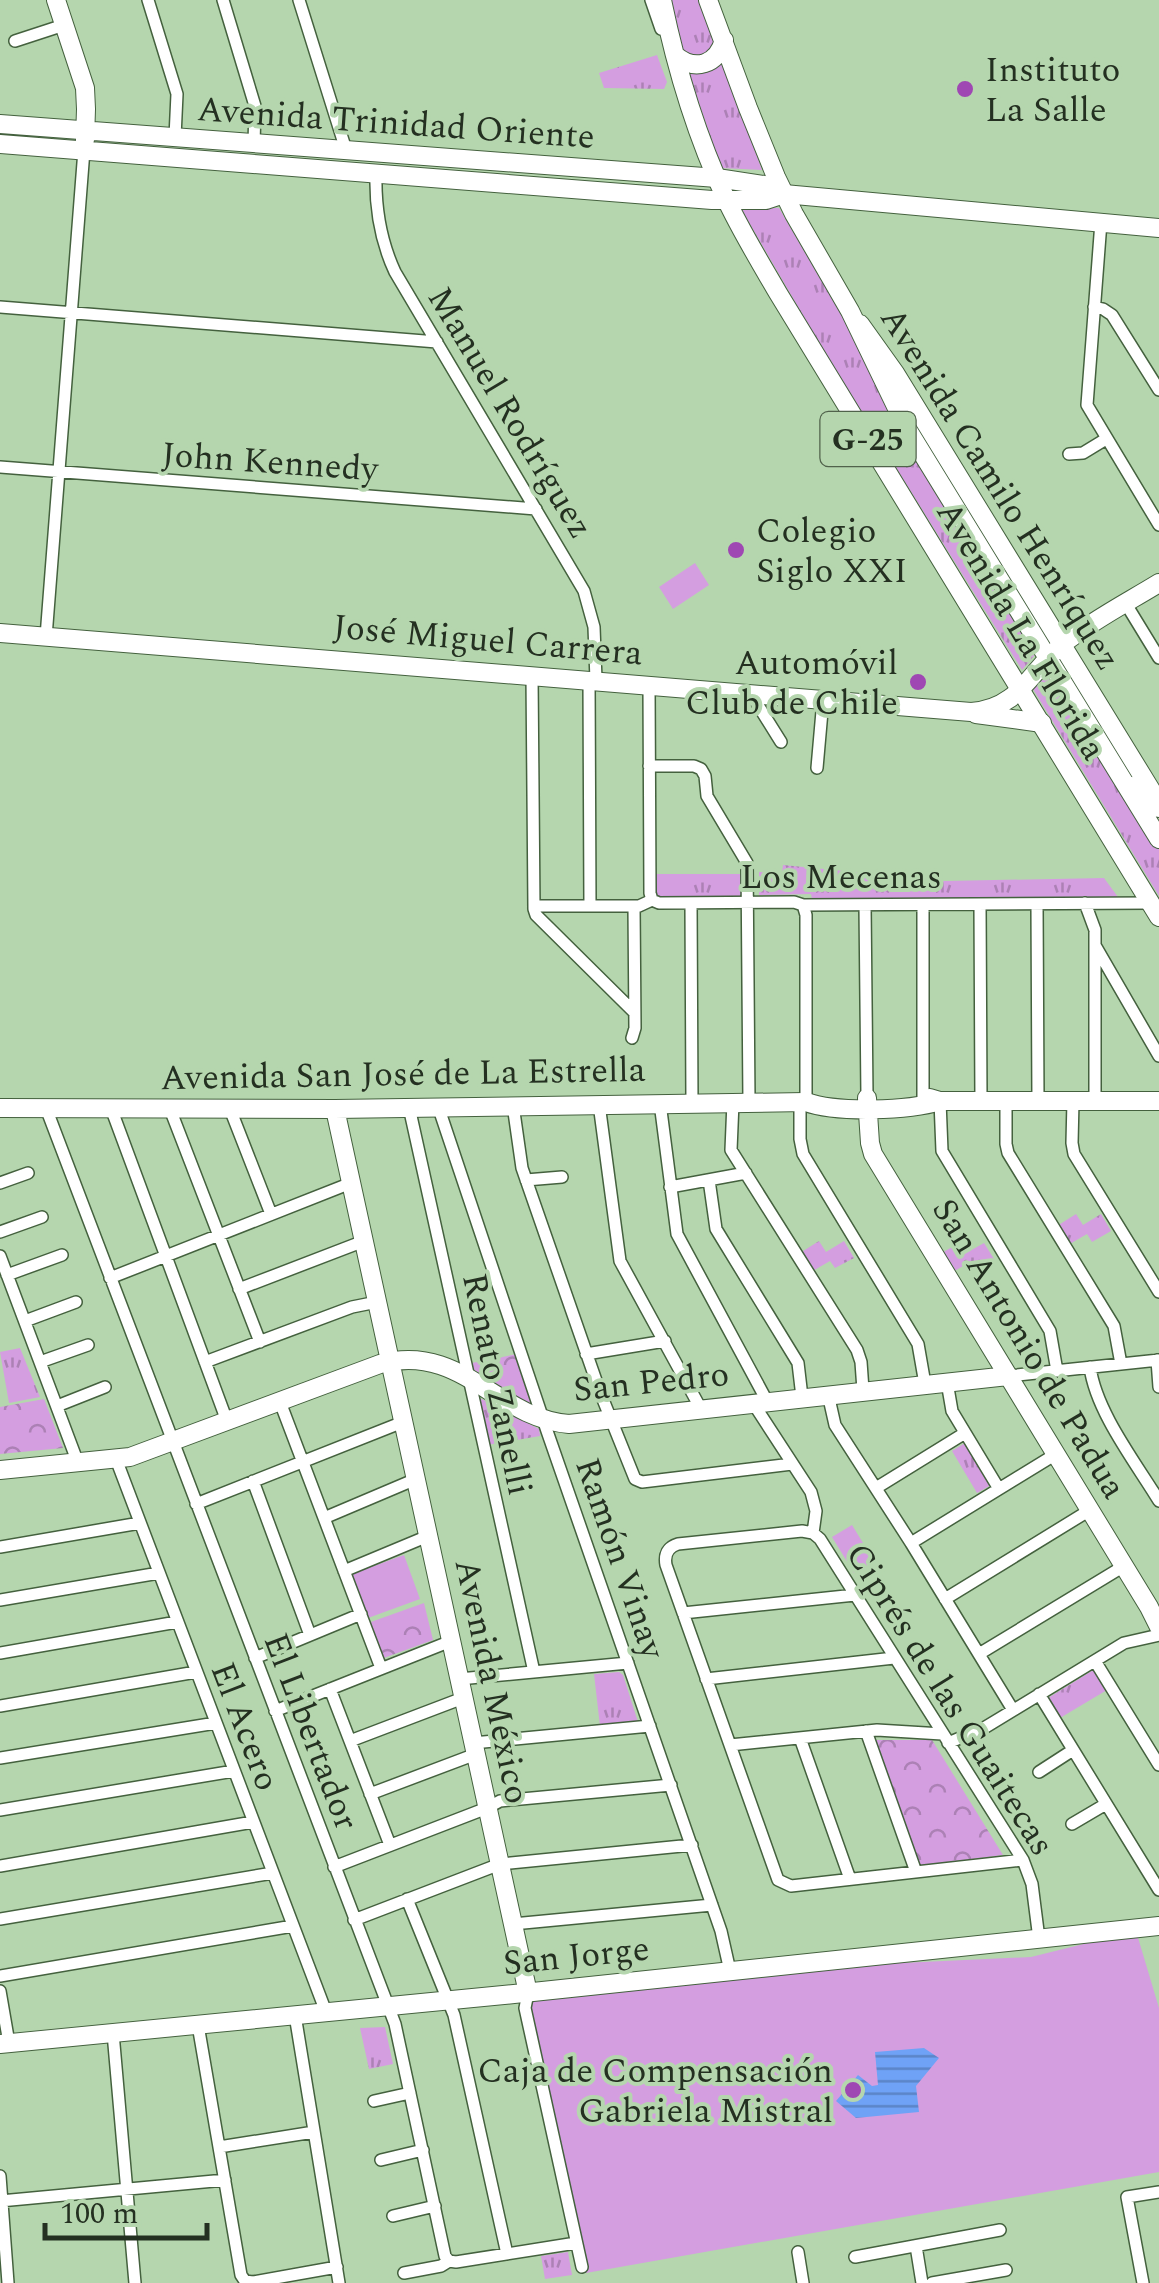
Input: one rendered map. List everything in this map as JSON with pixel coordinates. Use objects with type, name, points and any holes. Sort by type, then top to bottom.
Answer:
[{"type":"street","points":[[46,636],[86,102],[56,0]]},
{"type":"street","points":[[148,0],[177,94],[175,137]]},
{"type":"street","points":[[223,0],[253,99],[254,144]]},
{"type":"street","points":[[299,0],[346,150]]},
{"type":"street","name":"Avenida La Florida","points":[[651,0],[675,55]]},
{"type":"street","name":"Avenida La Florida","points":[[662,0],[695,122],[726,200],[778,294],[1155,910]]},
{"type":"street","name":"G-25","points":[[709,1],[784,194]]},
{"type":"street","points":[[15,41],[64,24]]},
{"type":"street","points":[[675,55],[692,65],[705,64],[720,52],[724,40]]},
{"type":"street","name":"Avenida Trinidad Oriente","points":[[0,124],[85,140],[376,173],[726,200],[766,200],[784,194]]},
{"type":"street","name":"Avenida Trinidad Oriente","points":[[0,144],[175,137],[717,178],[764,185],[784,194],[1159,228]]},
{"type":"street","name":"Manuel Rodríguez","points":[[376,173],[376,207],[383,243],[395,272],[579,580],[588,602],[596,640],[590,906]]},
{"type":"street","name":"Avenida Camilo Henríquez","points":[[784,194],[850,311],[918,448],[1159,805]]},
{"type":"street","points":[[1101,222],[1086,399],[1090,413],[1159,525]]},
{"type":"street","points":[[0,307],[437,342]]},
{"type":"street","points":[[1094,307],[1112,315],[1159,390]]},
{"type":"street","points":[[1069,454],[1083,453],[1106,439]]},
{"type":"street","name":"John Kennedy","points":[[0,467],[536,509]]},
{"type":"street","name":"José Miguel Carrera","points":[[971,712],[999,706],[1022,689],[1055,652],[1159,583]]},
{"type":"street","points":[[1126,604],[1159,658]]},
{"type":"street","name":"José Miguel Carrera","points":[[0,633],[971,712],[989,718],[1042,723]]},
{"type":"street","name":"Avenida Camilo Henríquez","points":[[1055,652],[1121,777],[1159,838]]},
{"type":"street","points":[[532,675],[536,915],[634,1012]]},
{"type":"street","points":[[649,685],[652,900]]},
{"type":"street","points":[[751,694],[781,742]]},
{"type":"street","points":[[817,768],[822,700]]},
{"type":"street","points":[[649,766],[694,766],[704,772],[707,796],[747,863],[741,1102],[732,1150],[855,1347],[863,1390]]},
{"type":"street","points":[[1121,777],[1159,805]]},
{"type":"street","name":"Los Mecenas","points":[[534,906],[634,906],[652,900],[794,902],[803,906],[1085,903],[1155,910]]},
{"type":"street","points":[[691,903],[692,1103]]},
{"type":"street","points":[[1085,903],[1095,930],[1096,1101]]},
{"type":"street","points":[[922,904],[932,1099],[942,1152],[1050,1331],[1057,1371]]},
{"type":"street","points":[[980,904],[980,1101]]},
{"type":"street","points":[[1037,904],[1038,1101]]},
{"type":"street","points":[[865,905],[867,1102]]},
{"type":"street","points":[[632,1038],[634,906]]},
{"type":"street","points":[[803,906],[803,1154],[918,1344],[925,1384]]},
{"type":"street","points":[[1095,946],[1159,1056]]},
{"type":"street","name":"Avenida San José de La Estrella","points":[[0,1108],[335,1109],[741,1102],[803,1102],[824,1107],[867,1102],[918,1107],[932,1099],[1159,1101]]},
{"type":"street","points":[[1006,1101],[1008,1153],[1114,1326],[1121,1364]]},
{"type":"street","points":[[1073,1101],[1074,1154],[1159,1292]]},
{"type":"street","name":"San Antonio de Padua","points":[[867,1102],[873,1154],[1159,1627]]},
{"type":"street","points":[[513,1105],[522,1168],[633,1477],[637,1481],[792,1464],[677,1234],[660,1103]]},
{"type":"street","points":[[599,1104],[620,1261],[700,1409]]},
{"type":"street","name":"Ramón Vinay","points":[[438,1106],[726,1944],[730,1972]]},
{"type":"street","name":"Renato Zanelli","points":[[410,1107],[534,1672]]},
{"type":"street","name":"El Libertador","points":[[46,1108],[395,2024],[449,2261]]},
{"type":"street","points":[[111,1108],[228,1422]]},
{"type":"street","points":[[170,1108],[260,1342]]},
{"type":"street","points":[[230,1109],[271,1214]]},
{"type":"street","name":"Avenida México","points":[[335,1109],[528,1993],[525,2008],[582,2267]]},
{"type":"street","points":[[0,1183],[28,1173]]},
{"type":"street","points":[[670,1187],[746,1173]]},
{"type":"street","points":[[526,1180],[562,1177]]},
{"type":"street","points":[[708,1180],[716,1229],[798,1363],[802,1397]]},
{"type":"street","points":[[110,1278],[351,1183]]},
{"type":"street","points":[[0,1232],[42,1217]]},
{"type":"street","points":[[240,1290],[364,1241]]},
{"type":"street","points":[[6,1282],[62,1255]]},
{"type":"street","points":[[0,1256],[6,1282],[78,1462]]},
{"type":"street","points":[[24,1321],[76,1302]]},
{"type":"street","points":[[206,1362],[362,1304],[377,1302]]},
{"type":"street","points":[[586,1354],[665,1341]]},
{"type":"street","points":[[40,1362],[88,1345]]},
{"type":"street","points":[[1158,1360],[1159,1388]]},
{"type":"street","name":"San Pedro","points":[[0,1470],[143,1453],[390,1361],[449,1366],[526,1413],[569,1424],[1158,1360]]},
{"type":"street","points":[[1090,1367],[1102,1408],[1159,1501]]},
{"type":"street","points":[[946,1382],[950,1407],[999,1489]]},
{"type":"street","points":[[57,1406],[106,1388]]},
{"type":"street","points":[[828,1394],[835,1425],[1013,1710]]},
{"type":"street","points":[[280,1402],[381,1668]]},
{"type":"street","points":[[196,1504],[403,1422]]},
{"type":"street","points":[[876,1488],[965,1433]]},
{"type":"street","points":[[912,1543],[1056,1454]]},
{"type":"street","name":"El Acero","points":[[116,1459],[326,2012]]},
{"type":"street","name":"Ciprés de las Guaitecas","points":[[792,1464],[811,1492],[816,1511],[813,1533],[1023,1860],[1032,1884],[1039,1939]]},
{"type":"street","points":[[324,1518],[416,1479]]},
{"type":"street","points":[[253,1482],[310,1635]]},
{"type":"street","points":[[945,1598],[1090,1510]]},
{"type":"street","points":[[0,1547],[140,1523]]},
{"type":"street","points":[[813,1533],[678,1544],[667,1552],[666,1564],[776,1875],[791,1886],[1023,1860]]},
{"type":"street","points":[[344,1571],[428,1536]]},
{"type":"street","points":[[979,1654],[1124,1566]]},
{"type":"street","points":[[0,1600],[158,1573]]},
{"type":"street","points":[[684,1613],[854,1595]]},
{"type":"street","points":[[255,1658],[360,1614]]},
{"type":"street","points":[[0,1653],[177,1622]]},
{"type":"street","points":[[730,1746],[866,1731],[888,1730],[945,1739],[977,1732],[1128,1641],[1159,1635]]},
{"type":"street","points":[[275,1710],[451,1641]]},
{"type":"street","points":[[706,1679],[894,1658]]},
{"type":"street","points":[[1095,1661],[1159,1766]]},
{"type":"street","points":[[350,1741],[461,1688],[534,1672],[628,1663]]},
{"type":"street","points":[[0,1706],[196,1672]]},
{"type":"street","points":[[330,1689],[390,1845]]},
{"type":"street","points":[[1039,1694],[1159,1890]]},
{"type":"street","points":[[0,1758],[216,1723]]},
{"type":"street","points":[[370,1794],[474,1748],[650,1726]]},
{"type":"street","points":[[866,1731],[916,1872]]},
{"type":"street","points":[[800,1738],[850,1879]]},
{"type":"street","points":[[1039,1772],[1074,1750]]},
{"type":"street","points":[[0,1810],[234,1771]]},
{"type":"street","points":[[334,1866],[500,1802],[671,1785]]},
{"type":"street","points":[[1072,1824],[1106,1804]]},
{"type":"street","points":[[0,1866],[253,1822]]},
{"type":"street","points":[[354,1920],[500,1864],[692,1845]]},
{"type":"street","points":[[0,1919],[272,1873]]},
{"type":"street","points":[[406,1900],[454,2015],[507,2254]]},
{"type":"street","points":[[513,1924],[712,1905]]},
{"type":"street","points":[[0,1976],[293,1926]]},
{"type":"street","name":"San Jorge","points":[[4,2043],[528,1993],[1159,1926]]},
{"type":"street","points":[[0,1991],[4,2043]]},
{"type":"street","points":[[295,2015],[339,2283]]},
{"type":"street","points":[[198,2024],[244,2282],[337,2268]]},
{"type":"street","points":[[113,2033],[135,2283]]},
{"type":"street","points":[[374,2101],[410,2093]]},
{"type":"street","points":[[219,2148],[314,2132]]},
{"type":"street","points":[[381,2160],[423,2150]]},
{"type":"street","points":[[0,2176],[8,2283]]},
{"type":"street","points":[[1,2201],[224,2180]]},
{"type":"street","points":[[1143,2283],[1127,2198],[1159,2192]]},
{"type":"street","points":[[393,2216],[435,2206]]},
{"type":"street","points":[[854,2256],[1000,2230]]},
{"type":"street","points":[[404,2273],[442,2266],[449,2261],[576,2243]]},
{"type":"street","points":[[916,2246],[922,2283]]},
{"type":"street","points":[[798,2252],[803,2283]]},
{"type":"street","points":[[932,2283],[1006,2270]]},
{"type":"green space","points":[[669,0],[700,0],[762,170],[721,168],[683,56]]},
{"type":"green space","points":[[657,55],[667,82],[664,89],[604,88],[599,73]]},
{"type":"green space","points":[[740,207],[779,208],[1038,651],[1022,670],[827,357]]},
{"type":"green space","points":[[695,563],[709,585],[673,609],[659,587]]},
{"type":"green space","points":[[1050,672],[1159,848],[1159,896],[1033,689]]},
{"type":"green space","points":[[783,865],[945,881],[1104,878],[1118,897],[812,899],[811,894],[759,895],[759,872],[782,873]]},
{"type":"green space","points":[[656,874],[742,874],[742,896],[656,896]]},
{"type":"green space","points":[[1076,1214],[1083,1225],[1101,1214],[1111,1231],[1092,1242],[1087,1234],[1068,1245],[1057,1226]]},
{"type":"green space","points":[[819,1241],[826,1252],[844,1241],[854,1258],[835,1268],[830,1261],[811,1272],[800,1253]]},
{"type":"green space","points":[[959,1243],[966,1253],[984,1243],[994,1259],[975,1270],[970,1262],[951,1273],[940,1254]]},
{"type":"green space","points":[[20,1348],[40,1397],[9,1403],[0,1352]]},
{"type":"green space","points":[[517,1354],[538,1410],[473,1369],[472,1363]]},
{"type":"green space","points":[[476,1396],[539,1429],[540,1436],[487,1445]]},
{"type":"green space","points":[[44,1399],[63,1448],[0,1454],[0,1407]]},
{"type":"green space","points":[[965,1443],[991,1485],[977,1493],[952,1451]]},
{"type":"green space","points":[[852,1525],[874,1561],[854,1573],[832,1537]]},
{"type":"green space","points":[[404,1555],[420,1599],[368,1618],[352,1574]]},
{"type":"green space","points":[[424,1603],[433,1640],[381,1659],[368,1623]]},
{"type":"green space","points":[[1095,1669],[1107,1690],[1060,1718],[1048,1698]]},
{"type":"green space","points":[[619,1672],[638,1722],[600,1726],[594,1674]]},
{"type":"green space","points":[[874,1740],[932,1740],[1003,1855],[919,1866]]},
{"type":"green space","name":"Caja de Compensación Gabriela Mistral","points":[[1136,1931],[1159,2008],[1159,2172],[586,2273],[527,2001],[837,1966],[1031,1957]]},
{"type":"green space","points":[[385,2027],[393,2064],[369,2069],[360,2028]]},
{"type":"green space","points":[[568,2252],[572,2275],[545,2279],[541,2256]]},
{"type":"water","name":"Caja de Compensación Gabriela Mistral","points":[[924,2048],[939,2058],[916,2086],[919,2112],[856,2118],[836,2101],[858,2075],[872,2086],[878,2085],[875,2052]]},
{"type":"place","name":"Instituto La Salle","points":[[965,89]]},
{"type":"place","name":"Colegio Siglo XXI","points":[[736,550]]},
{"type":"place","name":"Automóvil Club de Chile","points":[[918,682]]},
{"type":"place","name":"Caja de Compensación Gabriela Mistral","points":[[853,2090]]}]
